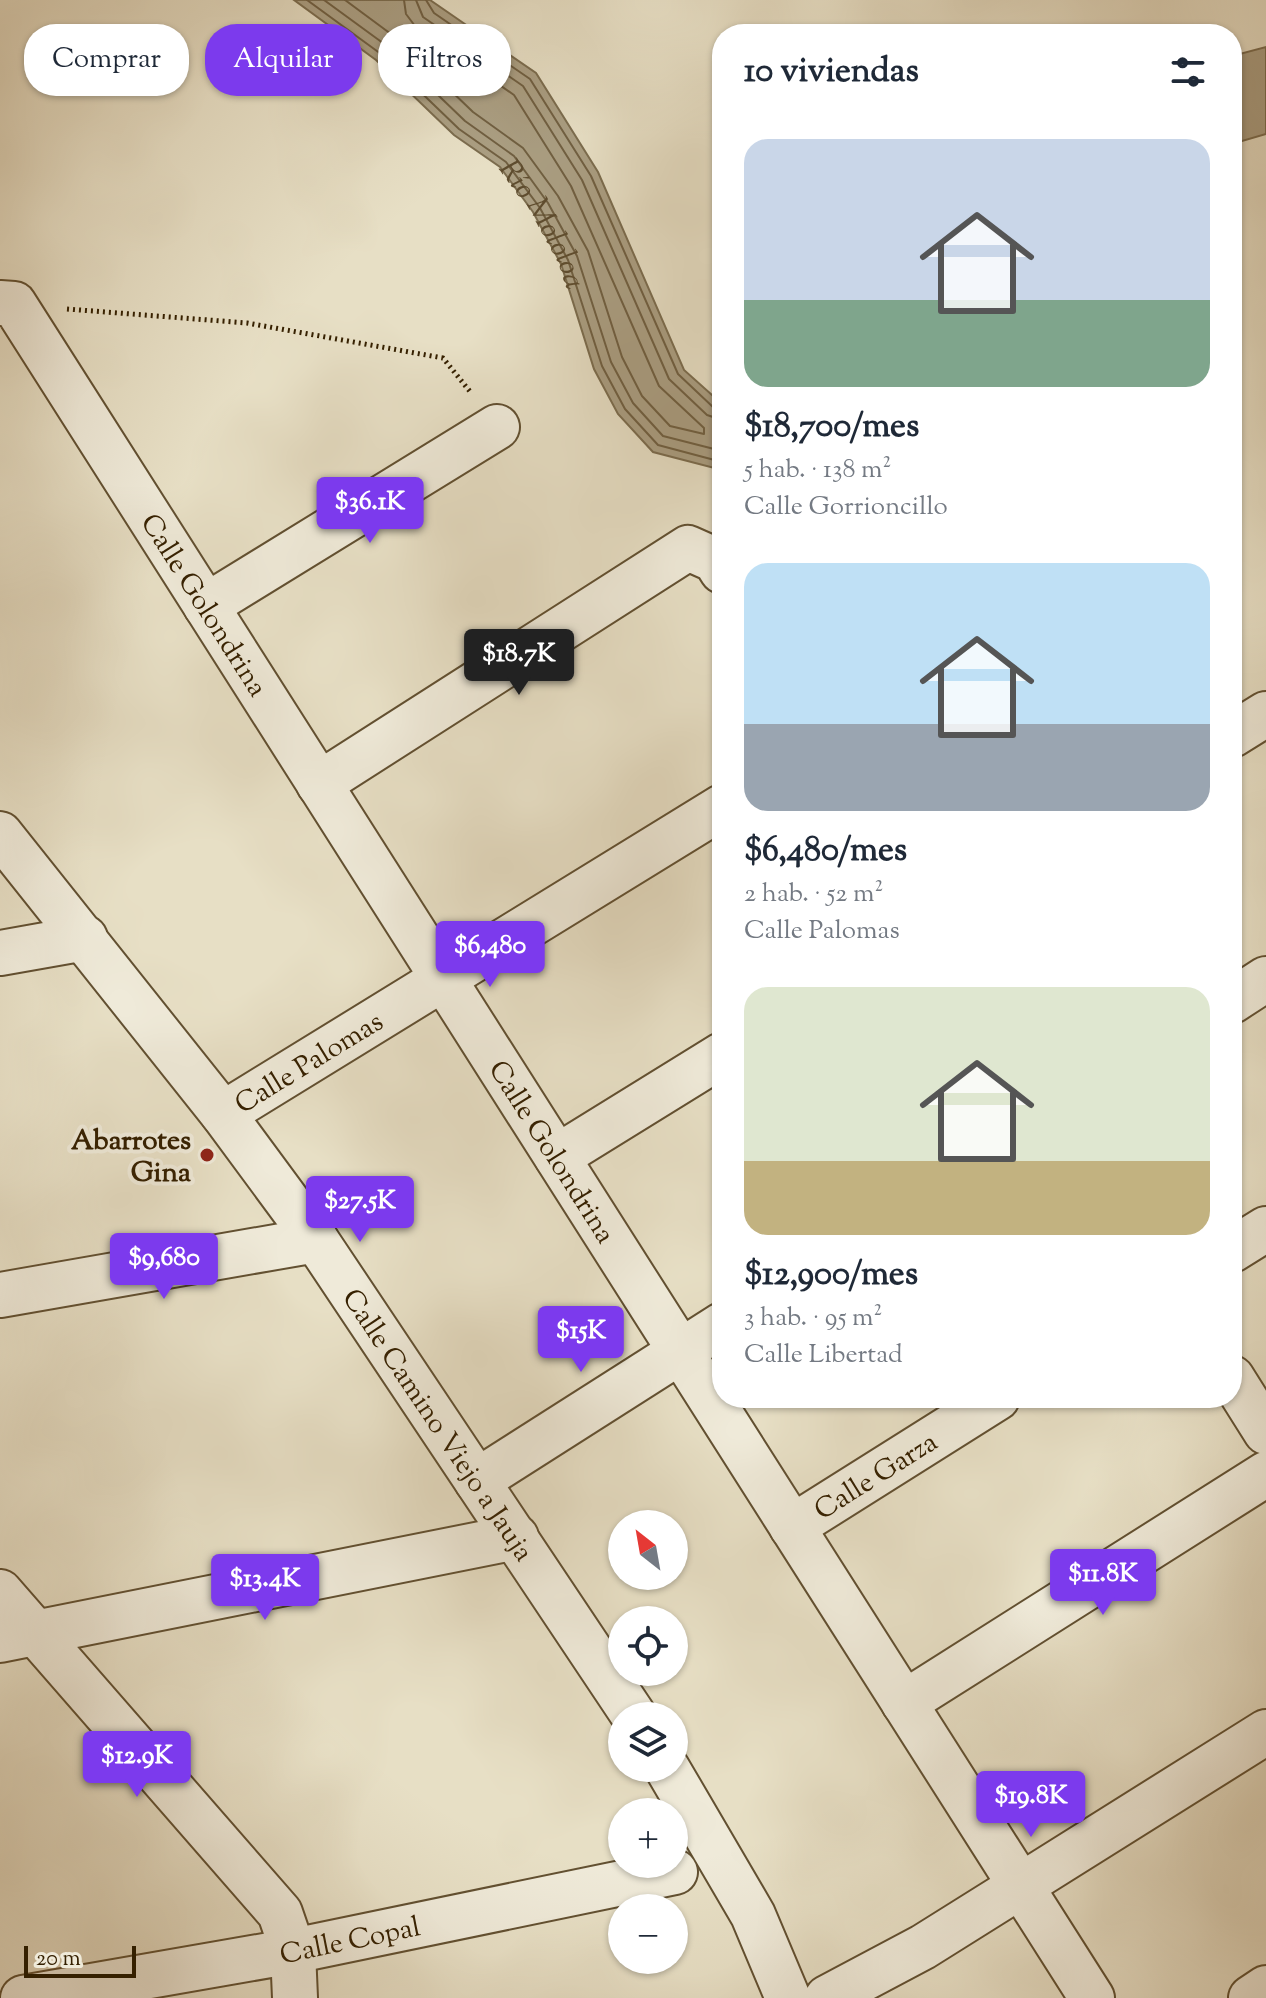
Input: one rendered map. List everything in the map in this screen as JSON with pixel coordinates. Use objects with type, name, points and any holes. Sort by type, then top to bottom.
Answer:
[{"type":"street","name":"Calle Golondrina","points":[[7,304],[206,606],[712,1402]]},
{"type":"street","points":[[206,606],[497,427]]},
{"type":"street","points":[[319,784],[688,548],[712,562]]},
{"type":"street","points":[[1242,729],[1266,714]]},
{"type":"street","name":"Calle Palomas","points":[[223,1114],[712,813]]},
{"type":"street","name":"Calle Camino Viejo a Jauja","points":[[0,834],[223,1114],[316,1240],[625,1702]]},
{"type":"street","points":[[0,953],[85,938]]},
{"type":"street","points":[[1242,995],[1266,979]]},
{"type":"street","points":[[557,1157],[712,1061]]},
{"type":"street","points":[[1242,1244],[1266,1229]]},
{"type":"street","points":[[0,1295],[316,1240]]},
{"type":"street","points":[[477,1481],[712,1331]]},
{"type":"street","points":[[1242,1394],[1266,1432]]},
{"type":"street","name":"Calle Golondrina","points":[[716,1408],[1092,1998]]},
{"type":"street","name":"Calle Garza","points":[[792,1527],[981,1408]]},
{"type":"street","points":[[904,1703],[1266,1474]]},
{"type":"street","points":[[19,1636],[516,1537]]},
{"type":"street","points":[[0,1592],[19,1636],[280,1913],[293,1951],[295,1998]]},
{"type":"street","points":[[827,1998],[923,1947],[1266,1732]]},
{"type":"street","points":[[675,1782],[753,1915],[788,1998]]},
{"type":"street","name":"Calle Copal","points":[[23,1998],[293,1951],[646,1878]]},
{"type":"street","points":[[1251,1998],[1266,1988]]},
{"type":"path","points":[[7,304],[247,323],[443,358],[497,427]]},
{"type":"water","points":[[294,0],[430,0],[465,24],[378,24],[378,62],[362,50],[362,24],[327,24]]},
{"type":"water","points":[[1266,47],[1266,134],[1242,141],[1242,53]]},
{"type":"water","name":"Río Mololoa","points":[[511,56],[536,73],[598,172],[684,370],[712,395],[712,467],[653,452],[618,414],[594,369],[561,264],[533,212],[500,167],[454,135],[413,96],[511,96]]},
{"type":"place","name":"Abarrotes Gina","points":[[207,1155]]}]
